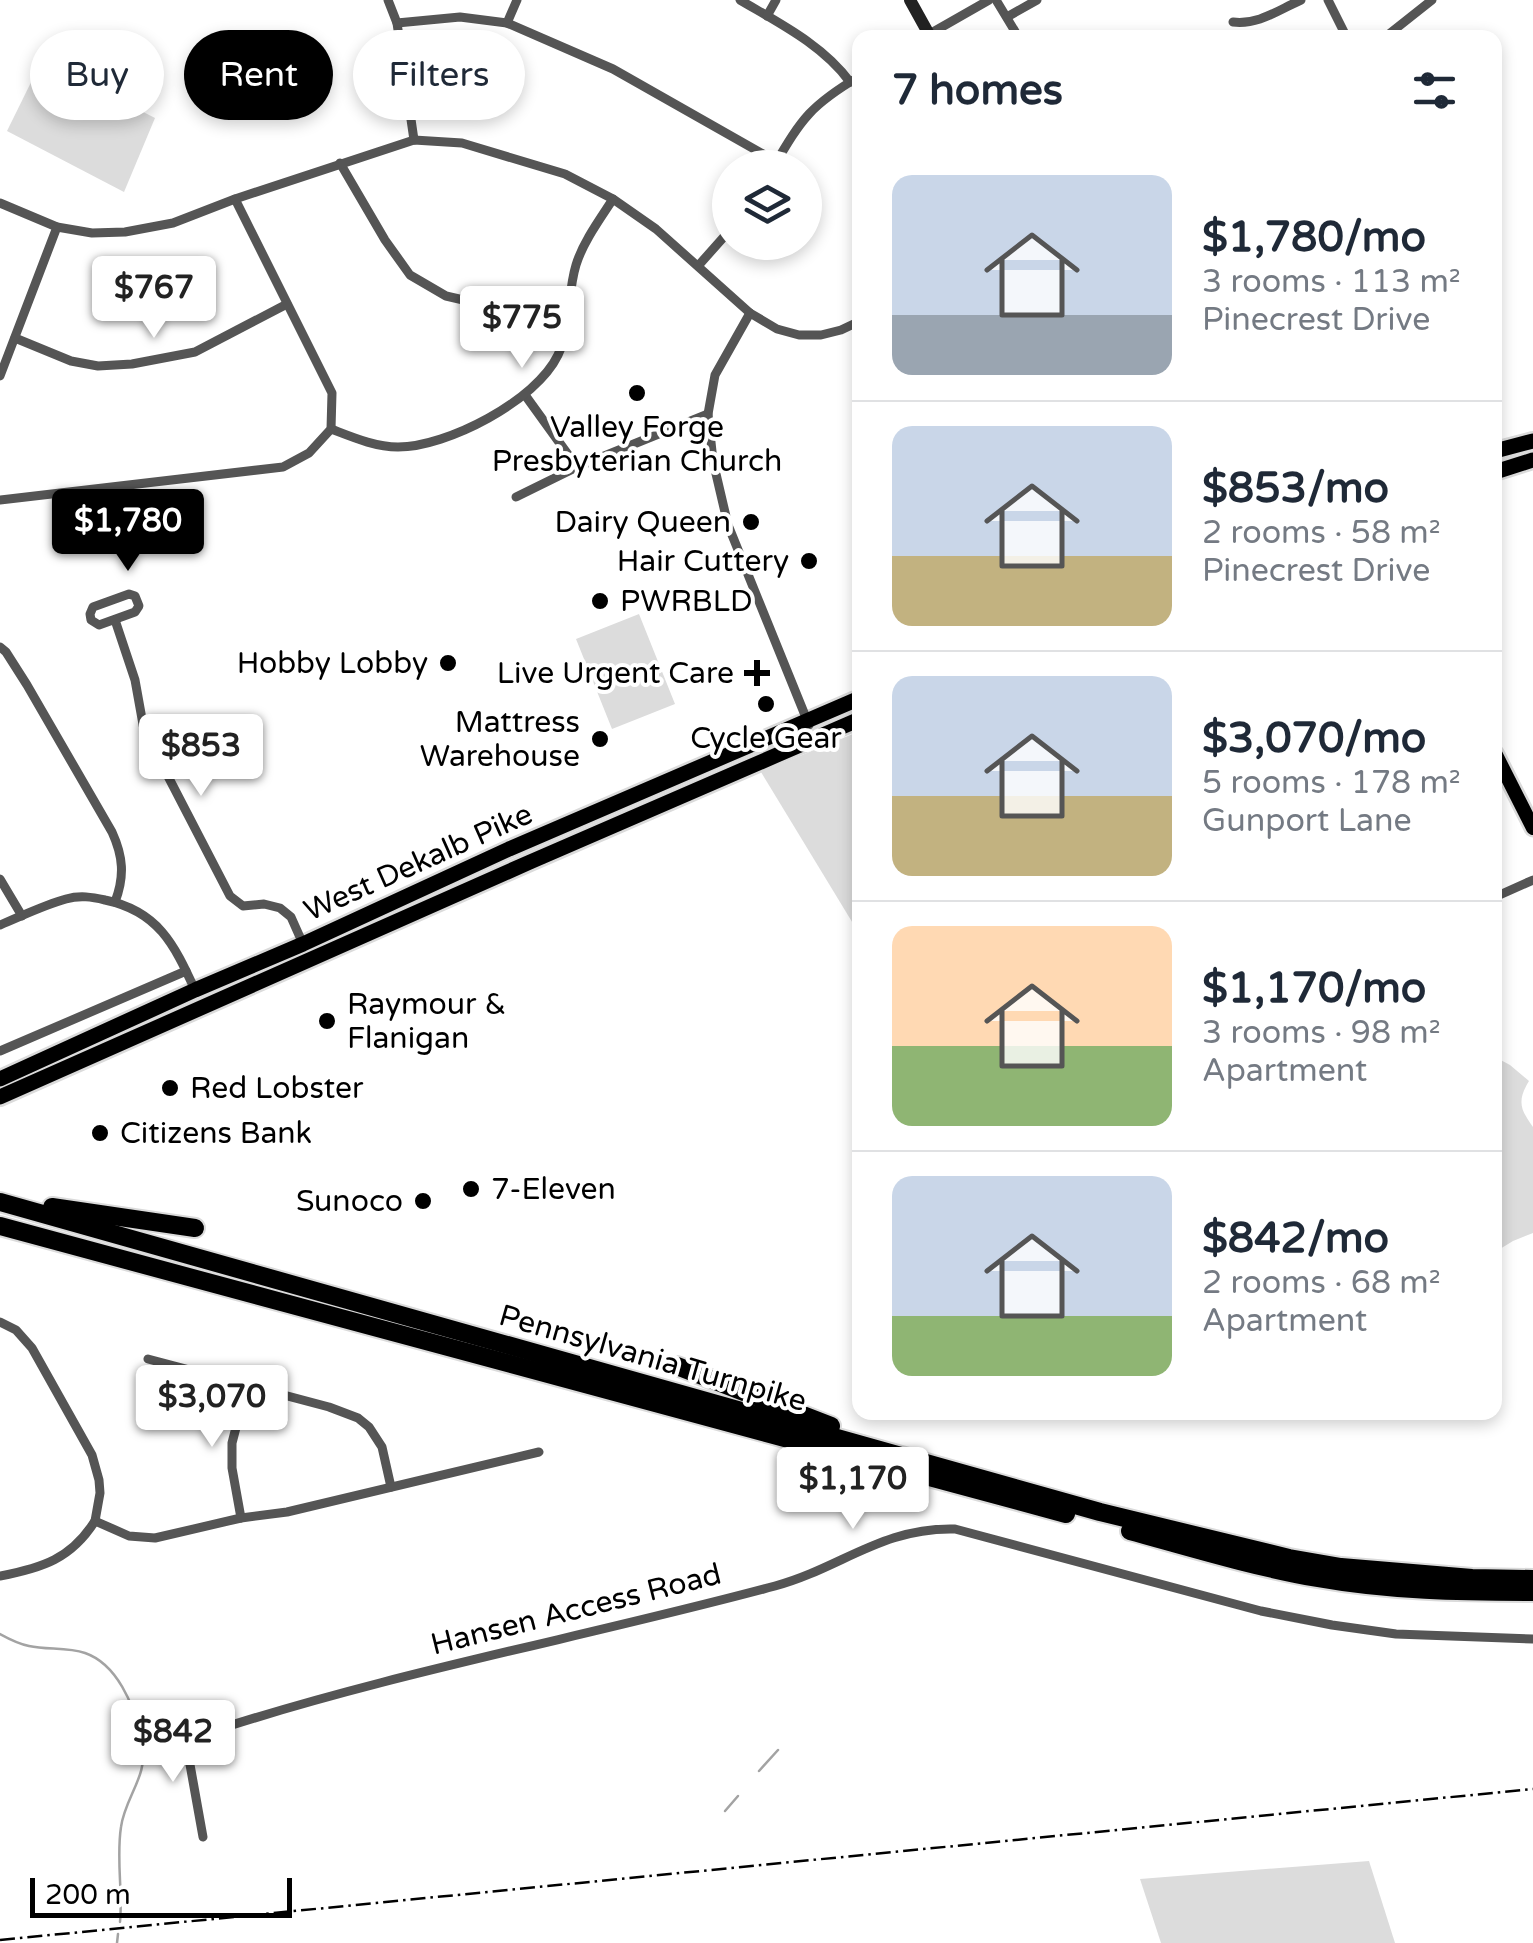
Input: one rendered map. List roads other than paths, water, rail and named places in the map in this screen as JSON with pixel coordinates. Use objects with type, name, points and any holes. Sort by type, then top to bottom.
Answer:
[{"type":"highway","points":[[1502,449],[1533,441]]},
{"type":"highway","points":[[1502,470],[1533,460]]},
{"type":"highway","name":"West Dekalb Pike","points":[[0,1079],[509,849],[852,701]]},
{"type":"highway","name":"West Dekalb Pike","points":[[0,1097],[852,722]]},
{"type":"highway","points":[[0,1200],[195,1228]]},
{"type":"highway","name":"Pennsylvania Turnpike","points":[[0,1200],[1100,1512],[1341,1567],[1533,1579]]},
{"type":"highway","name":"Pennsylvania Turnpike","points":[[0,1226],[1270,1568],[1362,1584],[1533,1592]]},
{"type":"highway","points":[[677,1366],[915,1459]]},
{"type":"main road","points":[[910,0],[925,30]]},
{"type":"main road","points":[[1502,768],[1533,828]]},
{"type":"street","points":[[388,0],[397,22],[414,140]]},
{"type":"street","points":[[507,23],[517,0]]},
{"type":"street","points":[[740,0],[821,51],[850,82],[810,111],[784,150]]},
{"type":"street","points":[[767,16],[776,0]]},
{"type":"street","points":[[939,30],[992,0],[1014,30]]},
{"type":"street","points":[[1007,17],[1036,0]]},
{"type":"street","points":[[1233,22],[1248,24],[1261,20],[1302,0]]},
{"type":"street","points":[[1328,0],[1343,30]]},
{"type":"street","points":[[1394,30],[1432,0]]},
{"type":"street","points":[[397,22],[460,16],[507,23],[613,69],[750,150]]},
{"type":"street","points":[[0,203],[57,227],[92,233],[125,232],[174,224],[235,199],[414,140],[462,144],[565,174],[613,199],[656,228],[750,313],[777,329],[799,335],[831,333],[852,324]]},
{"type":"street","points":[[340,163],[385,240],[410,274],[446,296],[485,305],[568,304]]},
{"type":"street","points":[[0,500],[284,467],[310,452],[332,430],[332,393],[235,199]]},
{"type":"street","points":[[332,430],[398,447],[428,442],[489,418],[525,395],[558,354],[576,263],[613,199]]},
{"type":"street","points":[[0,376],[57,227]]},
{"type":"street","points":[[698,266],[712,250]]},
{"type":"street","points":[[15,338],[71,362],[98,366],[132,364],[195,352],[287,304]]},
{"type":"street","points":[[750,313],[714,374],[708,414],[714,461],[728,525],[814,737]]},
{"type":"street","points":[[525,395],[577,467]]},
{"type":"street","points":[[516,497],[577,467],[708,414]]},
{"type":"street","points":[[128,594],[135,596],[139,606],[136,612],[115,620],[99,626],[90,614],[93,607],[128,594]]},
{"type":"street","points":[[115,620],[134,680],[144,730],[230,896],[243,906],[264,904],[280,908],[291,918],[303,944]]},
{"type":"street","points":[[0,647],[27,684],[112,832],[123,868],[116,902]]},
{"type":"street","points":[[0,879],[22,916]]},
{"type":"street","points":[[1502,894],[1533,880]]},
{"type":"street","points":[[0,924],[66,898],[87,896],[137,910],[159,926],[171,942],[202,1006]]},
{"type":"street","points":[[0,1051],[186,971]]},
{"type":"street","points":[[0,1322],[16,1330],[32,1348],[92,1456],[100,1493],[94,1521],[77,1545],[56,1560],[0,1576]]},
{"type":"street","points":[[148,1359],[358,1418],[382,1447],[392,1487]]},
{"type":"street","points":[[242,1518],[232,1468],[232,1443],[247,1385]]},
{"type":"street","points":[[94,1521],[129,1536],[154,1538],[287,1512],[539,1452]]},
{"type":"street","name":"Hansen Access Road","points":[[203,1837],[189,1759],[196,1741],[207,1734],[410,1675],[803,1578],[874,1543],[932,1528],[954,1529],[1261,1612],[1396,1634],[1533,1639]]},
{"type":"waterway","points":[[0,1634],[29,1646],[78,1651],[96,1658],[122,1687],[140,1735]]},
{"type":"waterway","points":[[120,1922],[121,1827],[142,1766],[142,1744]]},
{"type":"waterway","points":[[759,1771],[778,1750]]},
{"type":"waterway","points":[[725,1811],[738,1796]]},
{"type":"waterway","points":[[117,1943],[118,1934]]},
{"type":"railway","points":[[0,1940],[1533,1789]]},
{"type":"place","name":"Valley Forge Presbyterian Church","points":[[637,393]]},
{"type":"place","name":"Dairy Queen","points":[[751,522]]},
{"type":"place","name":"Hair Cuttery","points":[[809,561]]},
{"type":"place","name":"PWRBLD","points":[[600,601]]},
{"type":"place","name":"Hobby Lobby","points":[[448,663]]},
{"type":"place","name":"Live Urgent Care","points":[[757,673]]},
{"type":"place","name":"Cycle Gear","points":[[766,704]]},
{"type":"place","name":"Mattress Warehouse","points":[[600,739]]},
{"type":"place","name":"Raymour & Flanigan","points":[[327,1021]]},
{"type":"place","name":"Red Lobster","points":[[170,1088]]},
{"type":"place","name":"Citizens Bank","points":[[100,1133]]},
{"type":"place","name":"7-Eleven","points":[[471,1189]]},
{"type":"place","name":"Sunoco","points":[[423,1201]]}]
